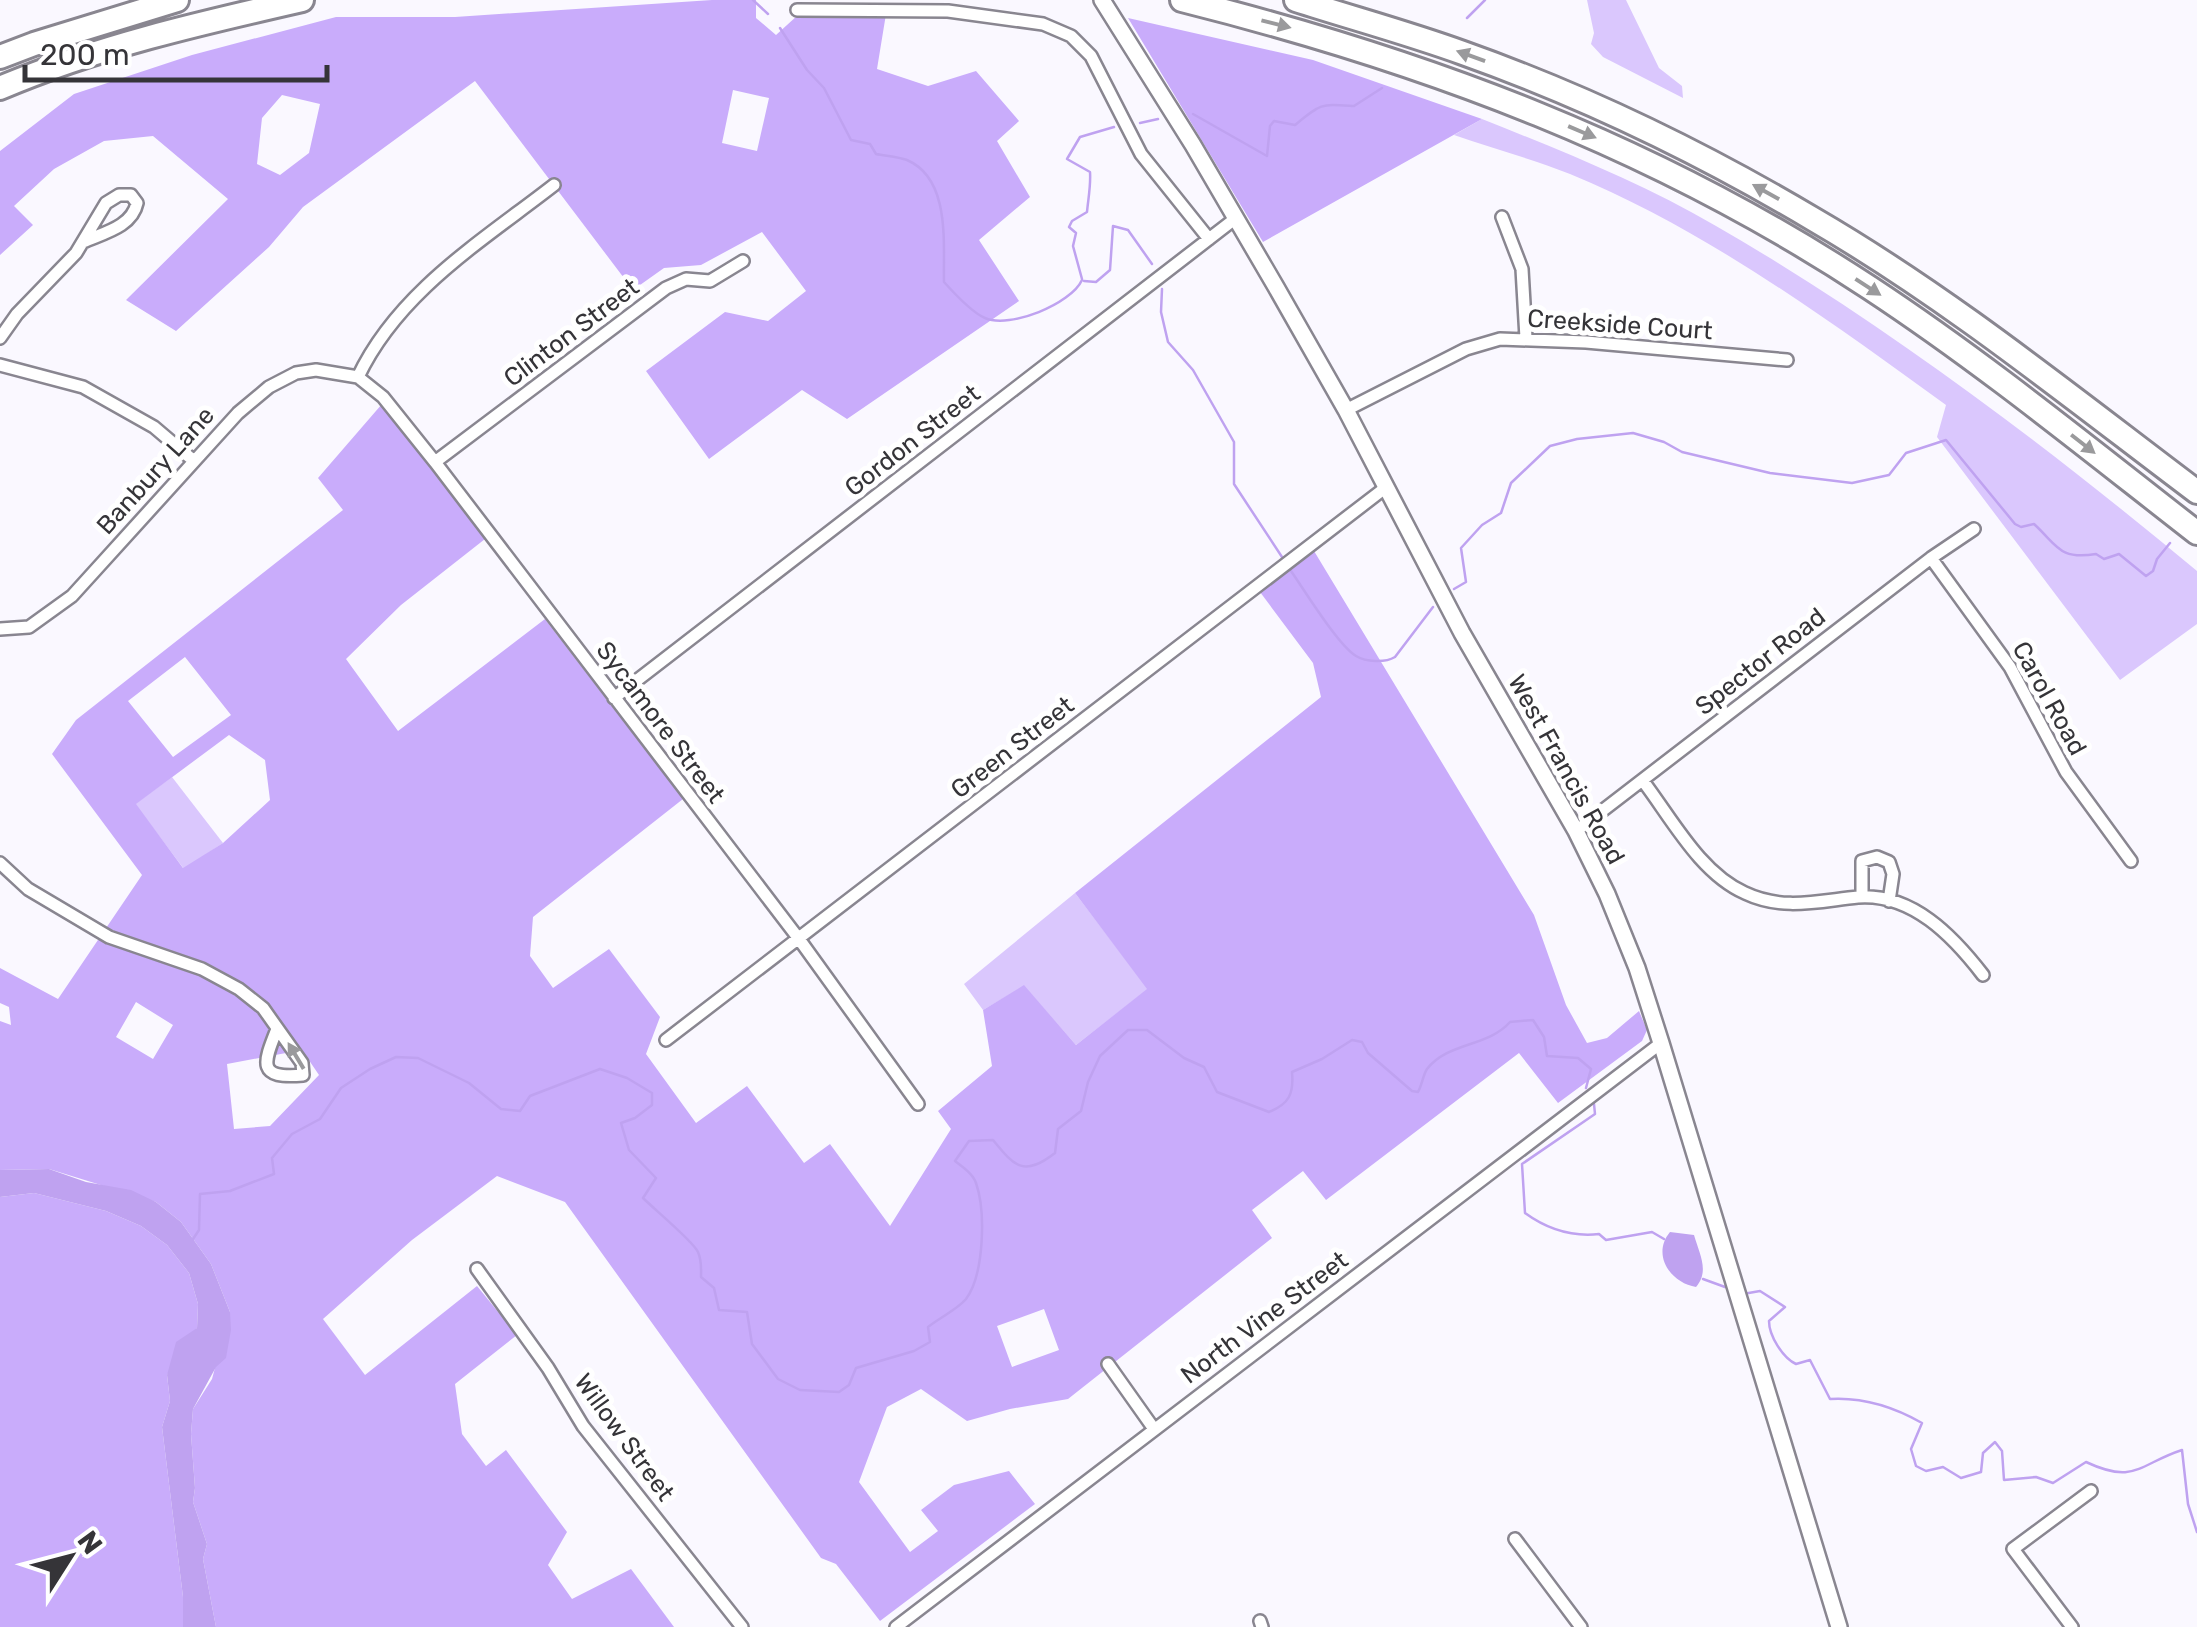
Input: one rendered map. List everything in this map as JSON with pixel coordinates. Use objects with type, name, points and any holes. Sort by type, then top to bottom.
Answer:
[{"type":"highway","points":[[0,57],[178,0]]},
{"type":"highway","points":[[0,88],[39,71],[209,21],[302,0]]},
{"type":"highway","points":[[1182,0],[1291,28],[1462,82],[1595,137],[1697,187],[1804,247],[1915,318],[2197,533]]},
{"type":"highway","points":[[1296,0],[1527,77],[1654,134],[1748,182],[1934,296],[2197,492]]},
{"type":"street","name":"West Francis Road","points":[[1102,0],[1236,218],[1346,410],[1462,633],[1576,831],[1630,950],[1839,1627]]},
{"type":"street","points":[[797,10],[948,11],[1043,24],[1071,36],[1090,56],[1140,154],[1209,239]]},
{"type":"street","points":[[358,377],[370,350],[424,288],[554,186]]},
{"type":"street","points":[[0,338],[83,242],[106,203],[132,195],[138,203],[135,214],[122,225],[83,242]]},
{"type":"street","points":[[1502,217],[1522,269],[1526,338]]},
{"type":"street","name":"Gordon Street","points":[[614,698],[1236,218]]},
{"type":"street","name":"Clinton Street","points":[[435,462],[666,288],[686,278],[710,281],[743,261]]},
{"type":"street","name":"Creekside Court","points":[[1346,410],[1469,348],[1500,339],[1787,360]]},
{"type":"street","points":[[0,365],[83,387],[154,427],[194,461]]},
{"type":"street","name":"Banbury Lane","points":[[0,629],[29,627],[72,596],[238,413],[269,387],[296,373],[316,370],[358,377]]},
{"type":"street","name":"Sycamore Street","points":[[358,377],[382,397],[435,462],[799,939],[918,1104]]},
{"type":"street","name":"Green Street","points":[[666,1040],[1385,488]]},
{"type":"street","name":"Spector Road","points":[[1576,831],[1974,529]]},
{"type":"street","name":"Carol Road","points":[[1931,558],[2010,666],[2066,772],[2131,860]]},
{"type":"street","points":[[1644,780],[1712,872],[1743,893],[1774,903],[1811,905],[1862,897],[1889,900],[1936,923],[1983,975]]},
{"type":"street","points":[[1862,897],[1862,862],[1877,856],[1889,862],[1893,874],[1889,900]]},
{"type":"street","points":[[0,863],[28,889],[109,937],[202,968],[239,988],[263,1008],[278,1029]]},
{"type":"street","name":"North Vine Street","points":[[896,1627],[1661,1043]]},
{"type":"street","name":"Willow Street","points":[[477,1269],[548,1368],[583,1426],[742,1627]]},
{"type":"street","points":[[1108,1364],[1154,1428]]},
{"type":"street","points":[[2072,1627],[2014,1549],[2092,1490]]},
{"type":"street","points":[[1515,1539],[1581,1627]]},
{"type":"shaded area","points":[[756,0],[756,18],[776,35],[798,15],[886,14],[877,69],[928,86],[976,71],[1019,121],[997,141],[1030,197],[979,240],[1019,301],[847,419],[802,390],[709,459],[646,371],[725,312],[768,321],[806,291],[762,232],[701,265],[664,268],[633,290],[475,81],[303,207],[269,247],[176,331],[126,300],[228,199],[153,136],[104,141],[54,169],[14,206],[33,225],[0,255],[0,151],[74,94],[192,55],[336,17],[455,17]],"holes":[[[733,90],[769,98],[757,151],[722,143]],[[282,95],[320,104],[309,153],[280,175],[257,164],[262,118]]]},
{"type":"shaded area","points":[[1587,0],[1626,0],[1659,68],[1682,86],[1683,98],[1603,57],[1591,44],[1594,33]]},
{"type":"shaded area","points":[[1128,18],[1313,60],[1482,119],[1263,242]]},
{"type":"shaded area","points":[[1482,119],[1601,168],[1688,210],[1779,263],[1964,388],[2197,571],[2197,624],[2120,680],[1937,437],[1946,405],[1811,309],[1669,222],[1570,174],[1454,135]]},
{"type":"shaded area","points":[[382,404],[485,539],[401,605],[346,659],[398,731],[545,619],[683,799],[533,917],[530,956],[553,988],[609,949],[660,1017],[646,1054],[696,1123],[747,1086],[804,1163],[830,1144],[890,1226],[951,1129],[938,1111],[992,1066],[983,1010],[1024,985],[1076,1045],[1147,989],[1075,893],[1321,697],[1313,663],[1260,592],[1314,551],[1534,915],[1566,1005],[1587,1043],[1607,1038],[1639,1011],[1647,1030],[1642,1041],[1558,1103],[1519,1053],[1326,1200],[1303,1171],[1252,1210],[1272,1238],[1068,1399],[967,1421],[921,1389],[887,1407],[859,1482],[910,1552],[938,1531],[921,1510],[954,1485],[1009,1471],[1035,1504],[880,1621],[836,1564],[821,1558],[565,1202],[497,1176],[412,1240],[323,1319],[365,1375],[477,1286],[517,1335],[455,1384],[462,1434],[486,1466],[506,1450],[567,1532],[548,1565],[572,1599],[631,1569],[674,1627],[216,1627],[203,1559],[207,1544],[193,1502],[191,1434],[193,1409],[212,1379],[230,1312],[211,1264],[181,1222],[156,1202],[49,1169],[0,1170],[0,1021],[11,1025],[9,1007],[0,1003],[0,968],[58,999],[142,875],[52,754],[76,720],[343,510],[318,478]],"holes":[[[185,657],[231,715],[173,757],[128,701]],[[229,735],[265,760],[270,800],[223,843],[183,868],[136,804]],[[136,1002],[173,1025],[153,1059],[116,1037]],[[302,1050],[319,1075],[270,1126],[234,1129],[227,1064]],[[1044,1309],[1059,1350],[1012,1367],[997,1326]]]},
{"type":"shaded area","points":[[172,777],[223,843],[184,869],[135,804]]},
{"type":"shaded area","points":[[1075,893],[1148,989],[1076,1045],[1024,986],[983,1010],[964,984]]},
{"type":"shaded area","points":[[49,1169],[86,1182],[131,1190],[156,1202],[181,1222],[211,1264],[230,1312],[226,1358],[216,1367],[193,1409],[191,1434],[193,1502],[207,1544],[203,1559],[216,1627],[183,1627],[183,1597],[162,1427],[170,1401],[167,1375],[176,1342],[197,1328],[198,1304],[189,1273],[167,1245],[141,1226],[106,1211],[34,1193],[0,1197],[0,1170]]},
{"type":"shaded area","points":[[34,1193],[106,1211],[141,1226],[167,1245],[189,1273],[198,1304],[197,1328],[167,1375],[170,1401],[162,1427],[183,1597],[183,1627],[0,1627],[0,1197]]},
{"type":"shaded area","points":[[1670,1232],[1694,1235],[1703,1268],[1696,1287],[1679,1280],[1666,1267],[1663,1250]]},
{"type":"waterway","points":[[753,0],[768,14]]},
{"type":"waterway","points":[[1467,18],[1485,0]]},
{"type":"waterway","points":[[780,28],[807,70],[824,88],[851,140],[870,144],[876,154],[907,160],[931,182],[942,214],[944,282],[969,307],[996,321],[1024,317],[1066,298],[1082,280]]},
{"type":"waterway","points":[[1193,114],[1267,156],[1274,121],[1295,125],[1322,106],[1354,106],[1382,88]]},
{"type":"waterway","points":[[1140,123],[1158,119]]},
{"type":"waterway","points":[[1082,279],[1073,246],[1076,233],[1069,227],[1087,212],[1090,172],[1067,159],[1080,137],[1114,127]]},
{"type":"waterway","points":[[1084,281],[1096,282],[1110,270],[1113,226],[1128,230],[1152,264]]},
{"type":"waterway","points":[[1162,289],[1161,312],[1168,342],[1193,370],[1234,442],[1234,484],[1282,557]]},
{"type":"waterway","points":[[1454,589],[1466,582],[1461,548],[1482,525],[1501,513],[1511,483],[1550,446],[1633,433],[1682,452],[1770,473],[1852,483],[1889,475],[1906,453],[1946,440],[2015,524],[2034,524],[2066,553],[2096,554],[2104,559],[2119,554],[2146,576],[2170,543]]},
{"type":"waterway","points":[[1291,571],[1340,641],[1365,660],[1395,657],[1433,607]]},
{"type":"waterway","points":[[193,1239],[199,1230],[200,1194],[230,1191],[274,1174],[272,1158],[292,1134],[320,1119],[341,1088],[396,1057],[418,1058],[469,1083],[501,1109],[520,1111],[530,1096],[600,1069],[627,1078],[652,1093],[652,1105],[621,1123],[629,1150],[656,1178],[643,1198],[695,1247],[701,1277],[714,1288],[719,1310],[747,1312],[752,1344],[778,1379],[800,1390],[839,1392],[849,1385],[856,1368],[914,1351],[930,1342],[928,1327],[963,1303],[972,1288],[982,1243],[979,1195],[975,1180],[955,1161],[969,1141],[993,1140],[1014,1162],[1028,1167],[1055,1153],[1058,1129],[1081,1111],[1100,1056],[1128,1030],[1147,1030],[1184,1058],[1204,1067],[1217,1092],[1269,1112],[1289,1097],[1292,1072],[1352,1040],[1362,1042],[1368,1053],[1418,1092],[1427,1069],[1436,1060],[1491,1036],[1510,1022],[1533,1020],[1544,1037],[1547,1056],[1578,1058],[1591,1069],[1586,1088]]},
{"type":"waterway","points":[[1594,1104],[1595,1114],[1522,1164],[1525,1213],[1560,1231],[1599,1234],[1606,1240],[1652,1232],[1664,1239]]},
{"type":"waterway","points":[[1703,1279],[1725,1287]]},
{"type":"waterway","points":[[1743,1294],[1760,1291],[1785,1307],[1769,1321],[1774,1340],[1796,1364],[1810,1360],[1830,1399],[1878,1404],[1922,1423],[1911,1449],[1916,1466],[1926,1471],[1943,1467],[1961,1478],[1981,1472],[1983,1453],[1995,1442],[2002,1451],[2004,1480],[2036,1477],[2053,1483],[2086,1462],[2102,1469],[2127,1472],[2182,1450],[2188,1504],[2197,1532]]}]
